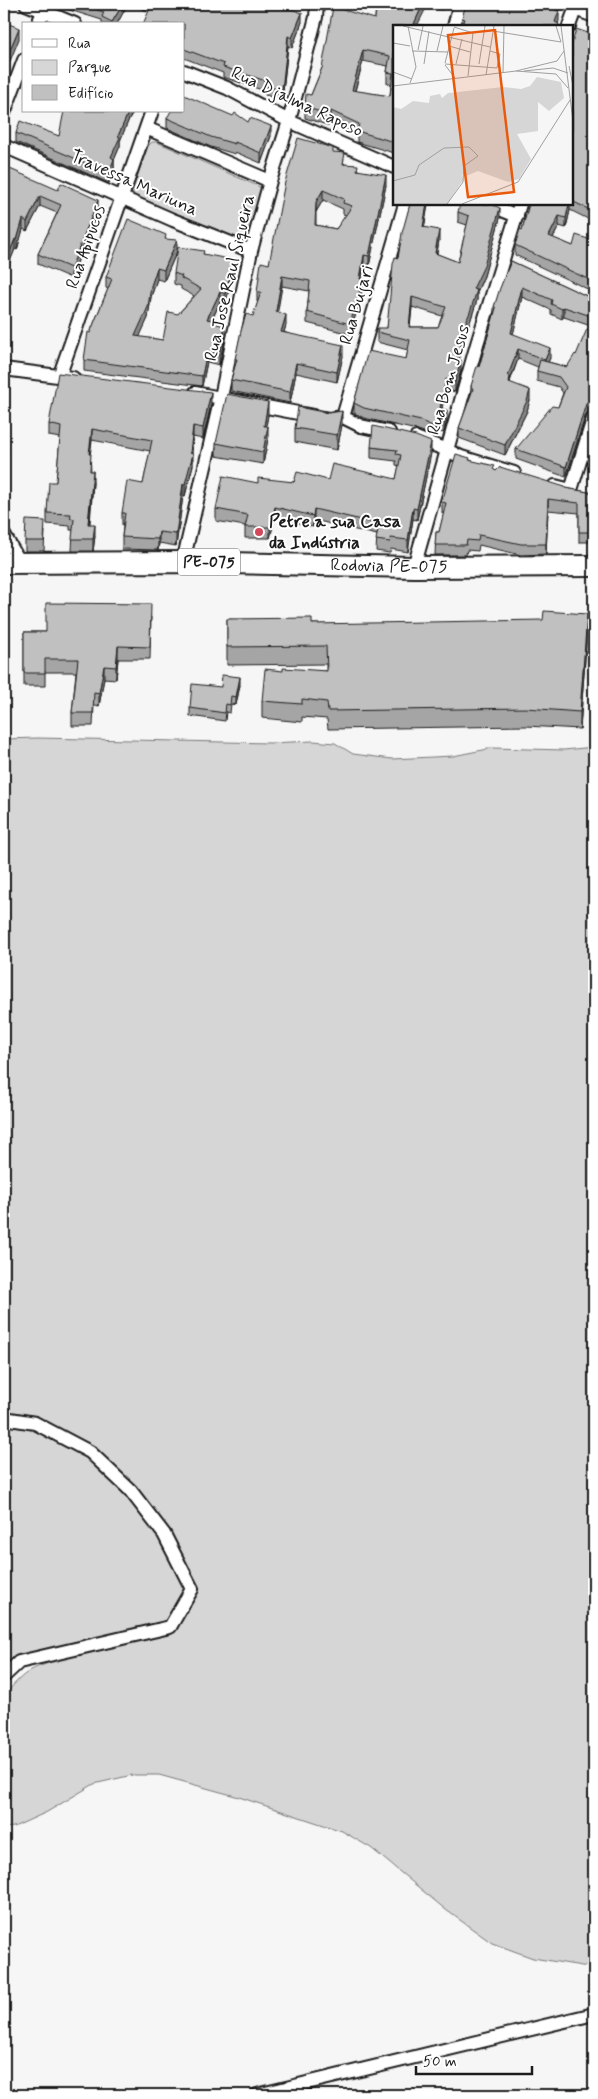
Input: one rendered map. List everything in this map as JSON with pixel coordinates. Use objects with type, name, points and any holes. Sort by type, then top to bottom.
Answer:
[{"type":"main road","name":"Rodovia PE-075","points":[[12,562],[183,562],[414,567],[594,566]]},
{"type":"street","points":[[26,4],[44,7],[70,22]]},
{"type":"street","name":"Rua Jose Raul Siqueira","points":[[183,562],[221,397],[251,251],[289,121],[316,17],[317,4]]},
{"type":"street","points":[[454,25],[460,4]]},
{"type":"street","points":[[569,25],[576,6],[594,16]]},
{"type":"street","points":[[39,22],[44,7]]},
{"type":"street","points":[[4,113],[22,65]]},
{"type":"street","name":"Rua Djalma Raposo","points":[[185,71],[227,88],[289,121],[393,167]]},
{"type":"street","name":"Rua Apipucos","points":[[59,377],[152,112]]},
{"type":"street","points":[[146,128],[270,181]]},
{"type":"street","name":"Travessa Mariuna","points":[[4,146],[173,220],[251,251]]},
{"type":"street","name":"Rua Bujari","points":[[343,417],[405,205]]},
{"type":"street","points":[[492,205],[519,210]]},
{"type":"street","name":"Rua Bom Jesus","points":[[414,567],[477,344],[509,261],[519,210]]},
{"type":"street","points":[[4,369],[89,380]]},
{"type":"street","points":[[183,391],[329,419],[343,417],[361,426],[419,439],[461,457],[526,477]]},
{"type":"street","points":[[544,482],[571,490],[594,416]]},
{"type":"street","points":[[4,535],[12,562]]},
{"type":"street","points":[[4,1418],[35,1423],[90,1452],[130,1490],[164,1534],[192,1589],[170,1627],[19,1662],[4,1676]]},
{"type":"street","points":[[258,2095],[594,2014]]},
{"type":"green space","points":[[152,142],[157,142],[260,187],[262,193],[248,238],[240,241],[135,197],[133,188],[148,146]]},
{"type":"green space","points":[[38,738],[270,743],[313,741],[335,743],[353,754],[392,759],[453,756],[493,748],[564,750],[594,747],[594,1968],[533,1958],[492,1943],[446,1910],[371,1848],[342,1831],[239,1797],[159,1775],[132,1775],[94,1784],[47,1812],[14,1827],[4,1828],[4,1697],[25,1674],[53,1660],[61,1651],[19,1662],[4,1676],[4,739]]},
{"type":"building","points":[[78,4],[123,4],[112,22],[102,17],[104,12]]},
{"type":"building","points":[[152,4],[273,4],[278,7],[279,4],[302,13],[292,38],[288,36],[282,90],[265,86],[266,81],[223,67],[224,64],[185,49],[185,22],[144,22]]},
{"type":"building","points":[[376,4],[423,4],[414,24],[420,25],[393,25],[393,73],[393,142],[357,131],[359,124],[331,111],[330,115],[305,107],[306,94],[311,95],[322,68],[333,7],[375,19]],"holes":[[[363,50],[390,56],[387,72],[393,73],[390,96],[352,90]]]},
{"type":"building","points":[[466,4],[558,4],[555,10],[559,11],[555,22],[558,25],[462,25],[465,19],[462,18]]},
{"type":"building","points":[[4,22],[19,28],[4,64]]},
{"type":"building","points":[[576,29],[594,35],[594,79],[592,86],[594,87],[594,212],[573,202],[573,40]]},
{"type":"building","points":[[185,95],[233,116],[235,113],[248,122],[250,118],[271,126],[261,153],[235,142],[235,144],[211,137],[167,118],[170,112],[185,112]]},
{"type":"building","points":[[64,112],[129,112],[111,157],[114,159],[109,173],[16,133],[20,121],[59,136]]},
{"type":"building","points":[[298,138],[333,148],[333,152],[345,153],[343,164],[358,165],[357,170],[386,175],[369,256],[364,255],[360,279],[363,279],[350,324],[307,312],[310,281],[282,276],[276,311],[286,315],[281,332],[343,345],[337,372],[296,363],[290,392],[231,380],[246,314],[253,316],[261,292],[257,292],[261,262],[269,264],[285,182]],"holes":[[[323,190],[344,199],[343,203],[352,206],[336,229],[315,225],[316,202]]]},
{"type":"building","points":[[10,169],[58,190],[61,183],[98,200],[71,268],[38,254],[61,205],[40,196],[27,222],[23,219],[17,240],[15,239],[4,266],[4,183]]},
{"type":"building","points":[[410,205],[427,205],[423,227],[439,230],[435,253],[458,262],[469,216],[458,212],[460,205],[493,205],[500,208],[484,266],[473,289],[477,290],[461,334],[463,334],[457,358],[461,360],[455,382],[446,379],[440,408],[447,410],[444,423],[436,421],[435,427],[421,421],[364,408],[354,403],[368,351],[406,359],[410,340],[377,332],[378,328],[387,328],[393,264],[395,257],[398,258]],"holes":[[[412,297],[446,307],[438,327],[409,327]]]},
{"type":"building","points":[[529,205],[569,205],[566,218],[559,216],[549,236],[573,246],[576,235],[594,241],[594,282],[515,245],[520,229],[522,230]]},
{"type":"building","points":[[128,219],[166,235],[165,239],[177,240],[164,270],[157,268],[151,286],[148,307],[135,336],[163,340],[168,312],[178,314],[201,289],[174,273],[178,247],[204,251],[203,254],[234,260],[225,294],[220,292],[207,319],[217,321],[217,324],[225,326],[219,354],[207,351],[202,376],[84,360],[88,332],[90,333],[112,279],[106,277]]},
{"type":"building","points":[[511,261],[594,298],[594,317],[564,307],[562,309],[551,304],[552,300],[522,287],[511,333],[550,348],[545,360],[518,349],[508,376],[510,377],[509,382],[530,390],[527,401],[505,445],[459,428],[473,389],[471,386],[477,366],[479,367],[496,308],[494,307]]},
{"type":"building","points":[[587,329],[594,332],[594,398],[586,404],[566,467],[516,449],[552,406],[558,407],[566,387],[559,377],[537,371],[540,360],[567,367],[576,355]]},
{"type":"building","points":[[58,373],[211,392],[203,428],[193,426],[190,453],[193,454],[185,484],[183,484],[176,534],[159,532],[158,539],[122,537],[125,513],[122,513],[127,481],[143,484],[152,440],[92,429],[89,454],[91,454],[90,471],[93,471],[88,524],[95,524],[93,539],[72,539],[74,519],[70,518],[71,514],[47,513],[49,482],[56,482],[61,427],[49,424]]},
{"type":"building","points":[[227,394],[268,402],[264,426],[268,426],[263,452],[216,443]]},
{"type":"building","points":[[298,407],[328,413],[342,411],[337,435],[295,428]]},
{"type":"building","points":[[4,424],[8,447],[4,448]]},
{"type":"building","points":[[373,426],[416,436],[431,442],[417,509],[413,508],[408,540],[391,538],[390,542],[376,540],[379,524],[314,509],[313,516],[275,507],[270,527],[245,527],[248,515],[216,509],[223,476],[258,483],[258,478],[294,482],[297,472],[328,480],[332,464],[396,479],[401,455],[396,454],[397,450],[371,447]]},
{"type":"building","points":[[594,433],[594,451],[589,450]]},
{"type":"building","points":[[456,454],[470,458],[469,460],[495,466],[493,469],[496,471],[500,467],[565,488],[594,493],[594,532],[579,532],[579,503],[548,499],[546,544],[521,544],[479,535],[478,541],[467,540],[466,545],[435,545],[436,532],[439,532],[446,503],[442,502]]},
{"type":"building","points":[[26,520],[45,521],[44,541],[25,541]]},
{"type":"building","points":[[46,603],[151,604],[150,647],[118,646],[116,667],[104,666],[99,693],[94,692],[93,713],[72,713],[78,659],[45,659],[45,673],[24,673],[24,632],[46,632]]},
{"type":"building","points":[[544,611],[587,614],[580,712],[526,708],[328,711],[327,702],[302,699],[302,704],[262,701],[265,669],[283,671],[283,668],[327,671],[326,646],[227,647],[227,619],[312,618],[312,624],[543,620]]},
{"type":"building","points":[[222,675],[240,677],[236,697],[231,696],[230,705],[226,704],[225,713],[190,708],[192,684],[221,687]]},
{"type":"place","name":"Petre a sua Casa da Indústria","points":[[259,532]]}]
